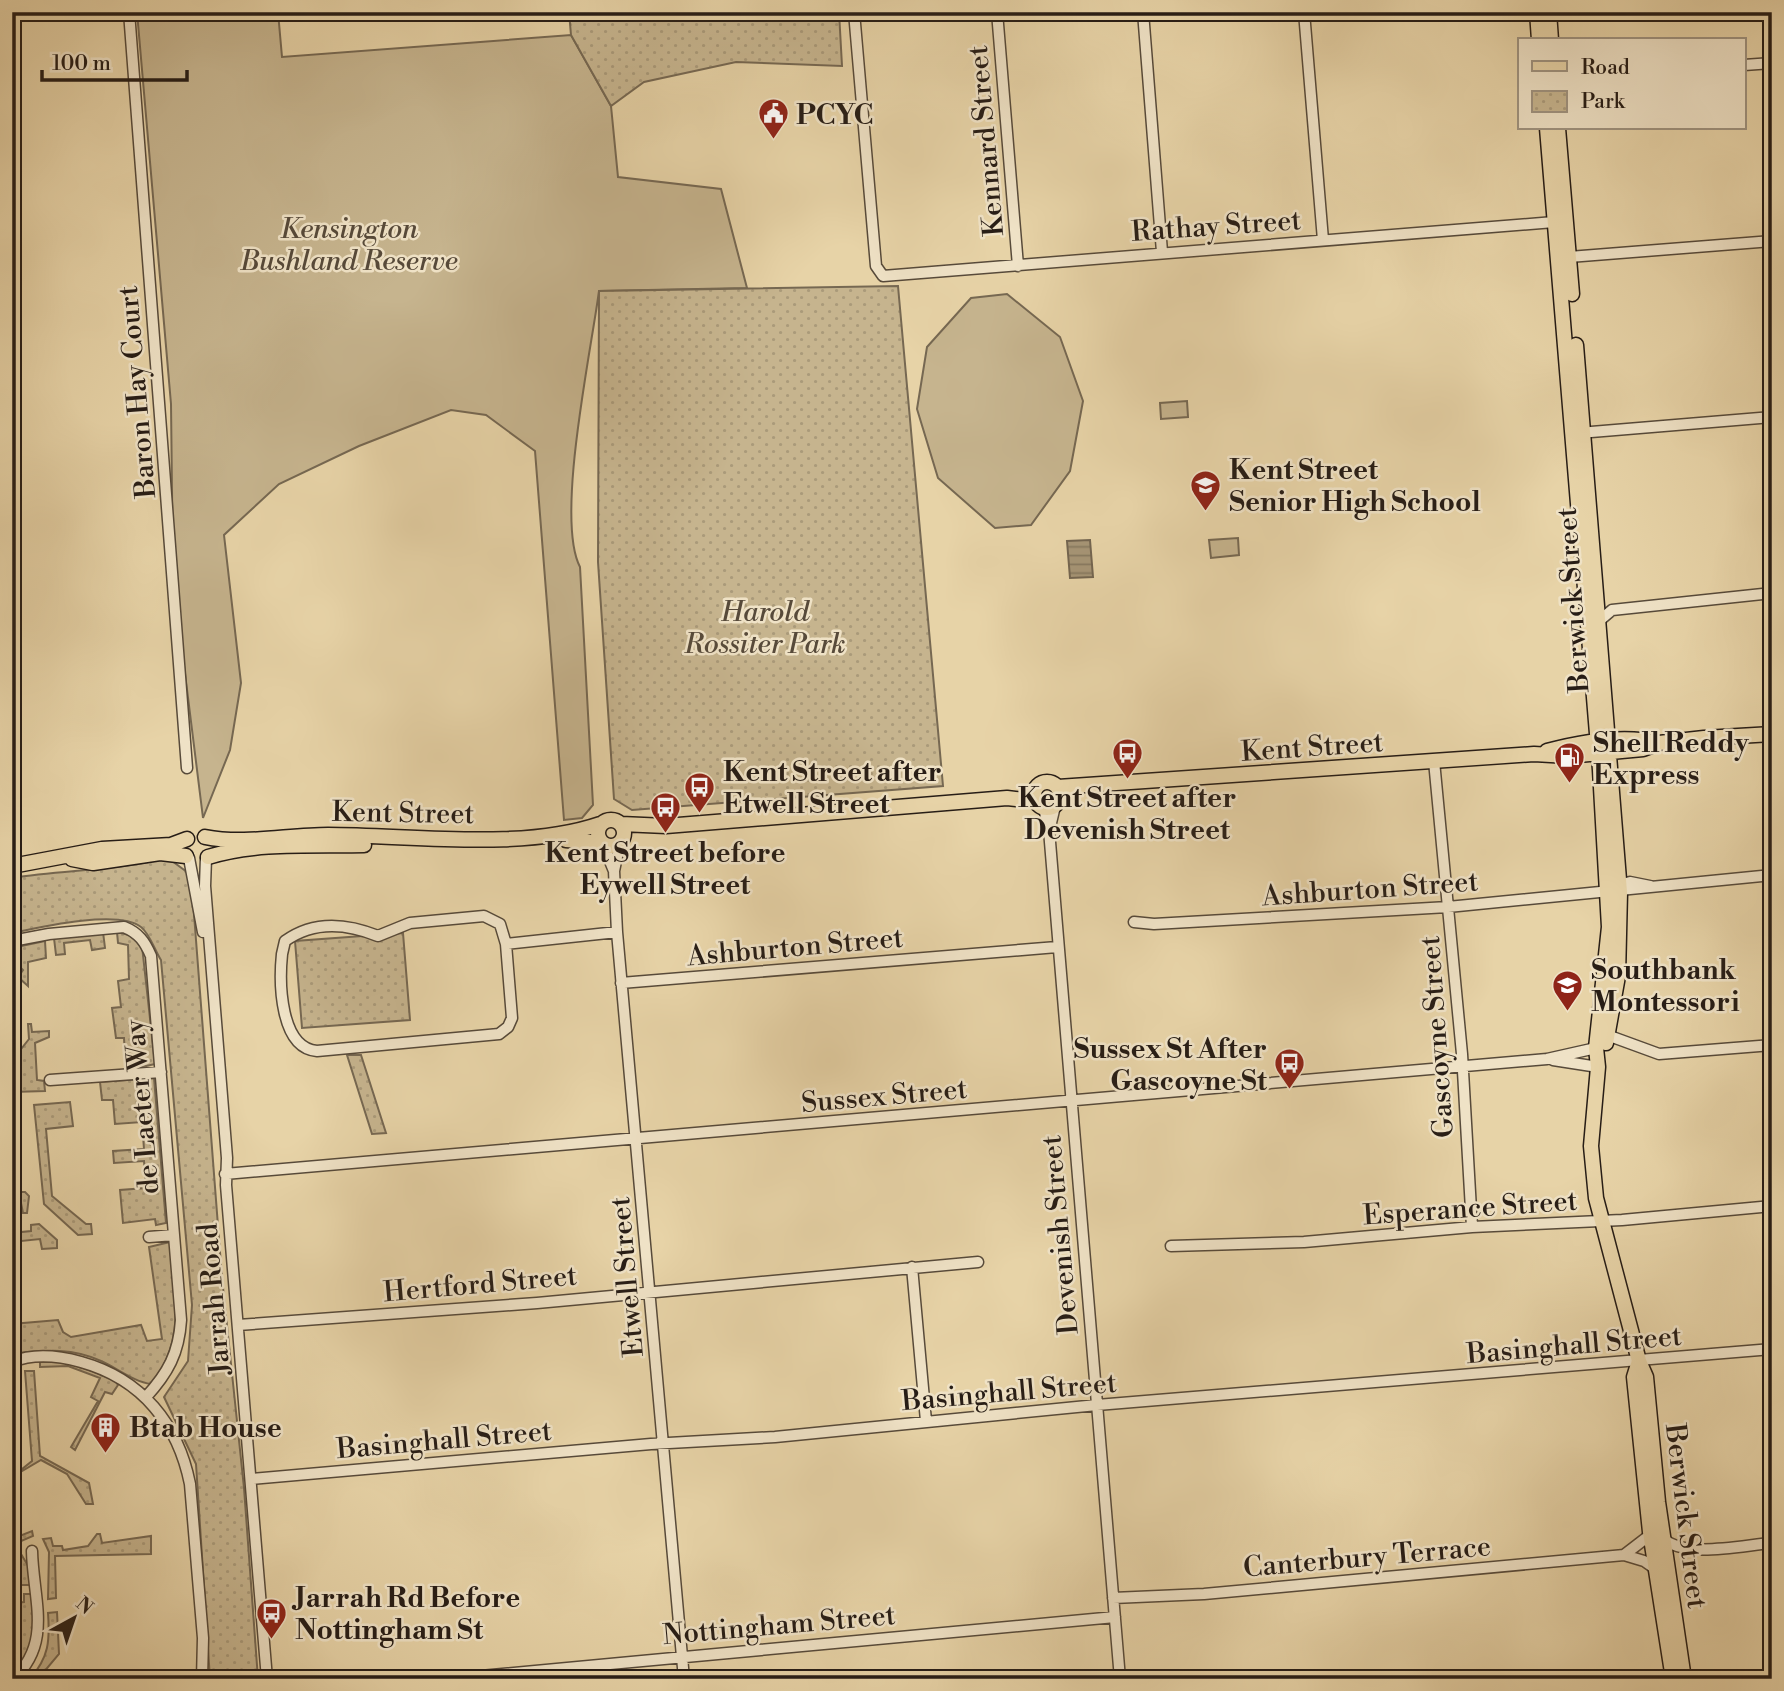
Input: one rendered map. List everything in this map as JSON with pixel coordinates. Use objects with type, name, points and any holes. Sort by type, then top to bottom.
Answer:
[{"type":"main road","points":[[1537,12],[1539,38]]},
{"type":"main road","points":[[1549,12],[1551,38]]},
{"type":"main road","name":"Berwick Street","points":[[1547,130],[1554,222],[1599,621],[1603,747]]},
{"type":"main road","name":"Berwick Street","points":[[1558,130],[1569,257],[1578,433],[1616,889],[1618,976],[1608,1035],[1598,1067]]},
{"type":"main road","name":"Kent Street","points":[[621,824],[651,827],[1007,798],[1048,798],[1094,787],[1534,754],[1568,757],[1603,747],[1643,749],[1659,743],[1772,734]]},
{"type":"main road","points":[[610,819],[621,824],[624,833],[621,841],[612,846],[603,844],[597,835],[600,824],[610,819]]},
{"type":"main road","name":"Kent Street","points":[[205,837],[241,841],[309,835],[522,837],[562,834],[600,824]]},
{"type":"main road","name":"Kent Street","points":[[621,841],[651,827]]},
{"type":"main road","points":[[12,866],[110,848],[171,845],[197,834],[205,837],[211,846],[207,858],[199,862],[188,857],[160,853],[93,863],[67,858]]},
{"type":"main road","points":[[187,839],[184,847],[188,857]]},
{"type":"main road","name":"Kent Street","points":[[207,858],[225,852],[301,846],[452,845],[578,839],[603,844]]},
{"type":"main road","name":"Berwick Street","points":[[1616,889],[1596,1048],[1598,1067],[1591,1146],[1601,1220],[1639,1361],[1634,1377],[1656,1536],[1684,1679]]},
{"type":"main road","name":"Berwick Street","points":[[1662,1569],[1673,1679]]},
{"type":"street","name":"Baron Hay Court","points":[[129,12],[187,768]]},
{"type":"street","name":"Rathay Street","points":[[855,12],[876,266],[883,276],[1554,222]]},
{"type":"street","name":"Kennard Street","points":[[997,12],[1018,266]]},
{"type":"street","points":[[1143,12],[1162,252]]},
{"type":"street","points":[[1304,12],[1323,240]]},
{"type":"street","points":[[1746,65],[1772,63]]},
{"type":"street","points":[[1569,257],[1772,241]]},
{"type":"street","points":[[1578,433],[1772,417]]},
{"type":"street","points":[[1599,621],[1604,614],[1623,609],[1772,593]]},
{"type":"street","name":"Gascoyne Street","points":[[1434,761],[1462,1067],[1472,1227]]},
{"type":"street","name":"Devenish Street","points":[[1048,798],[1057,947],[1120,1679]]},
{"type":"street","name":"Etwell Street","points":[[621,841],[614,871],[617,932],[684,1679]]},
{"type":"street","name":"Etwell Street","points":[[603,844],[614,871]]},
{"type":"street","name":"Jarrah Road","points":[[188,857],[202,929],[220,1159],[225,1170]]},
{"type":"street","name":"Jarrah Road","points":[[207,858],[205,886],[228,1158],[225,1170],[267,1679]]},
{"type":"street","name":"Ashburton Street","points":[[1134,922],[1448,908],[1616,889],[1642,882],[1650,886],[1772,875]]},
{"type":"street","points":[[484,916],[500,924],[506,944],[513,1013],[508,1027],[499,1034],[317,1051],[298,1044],[289,1033],[282,954],[285,941],[306,928],[347,925],[378,936],[410,923],[484,916]]},
{"type":"street","name":"de Laeter Way","points":[[12,941],[112,927],[135,931],[146,943],[151,956],[180,1336],[167,1374],[146,1397]]},
{"type":"street","points":[[506,944],[617,932]]},
{"type":"street","name":"Ashburton Street","points":[[621,983],[1057,947]]},
{"type":"street","points":[[1608,1035],[1631,1046],[1658,1054],[1772,1045]]},
{"type":"street","name":"Sussex Street","points":[[225,1170],[737,1131],[1462,1067],[1547,1059],[1596,1048]]},
{"type":"street","name":"Sussex Street","points":[[1547,1059],[1598,1067]]},
{"type":"street","points":[[50,1080],[161,1072]]},
{"type":"street","name":"Esperance Street","points":[[1171,1246],[1304,1242],[1772,1206]]},
{"type":"street","points":[[149,1237],[174,1235]]},
{"type":"street","name":"Hertford Street","points":[[238,1325],[537,1303],[651,1290],[978,1262]]},
{"type":"street","points":[[912,1267],[926,1421]]},
{"type":"street","name":"Basinghall Street","points":[[250,1479],[664,1443],[775,1437],[1097,1405],[1772,1349]]},
{"type":"street","points":[[12,1362],[58,1356],[93,1366],[128,1381],[146,1397],[169,1426],[185,1461],[203,1639],[202,1679]]},
{"type":"street","points":[[1623,1555],[1656,1536],[1675,1547],[1691,1549],[1772,1543]]},
{"type":"street","points":[[1662,1569],[1677,1556],[1691,1549]]},
{"type":"street","points":[[13,1679],[36,1651],[38,1618],[32,1551]]},
{"type":"street","name":"Canterbury Terrace","points":[[1113,1598],[1204,1594],[1623,1555],[1662,1569]]},
{"type":"street","name":"Nottingham Street","points":[[448,1679],[682,1655],[938,1635],[1115,1617]]},
{"type":"green space","name":"Kensington Bushland Reserve","points":[[137,12],[278,12],[282,57],[571,35],[611,106],[618,177],[721,189],[747,288],[599,291],[577,434],[571,512],[573,544],[580,567],[593,805],[582,818],[564,820],[535,451],[486,415],[451,410],[359,446],[279,484],[224,535],[241,683],[230,750],[203,818],[173,577],[171,404]]},
{"type":"green space","points":[[569,12],[839,12],[842,66],[736,62],[644,82],[611,106],[571,35]]},
{"type":"green space","name":"Harold Rossiter Park","points":[[898,286],[943,786],[632,810],[614,799],[598,562],[599,291]]},
{"type":"green space","points":[[1007,294],[1060,337],[1083,401],[1070,471],[1031,525],[995,528],[938,478],[917,409],[927,347],[971,298]]},
{"type":"green space","points":[[1187,401],[1188,417],[1161,419],[1160,403]]},
{"type":"green space","points":[[1238,538],[1239,555],[1211,558],[1209,540]]},
{"type":"green space","points":[[159,860],[172,861],[191,875],[222,1278],[244,1488],[258,1679],[210,1679],[196,1464],[164,1397],[188,1361],[192,1305],[161,960],[144,930],[130,922],[98,919],[12,933],[12,878]]},
{"type":"green space","points":[[103,932],[105,948],[92,950],[90,940],[64,943],[65,954],[56,955],[54,938]]},
{"type":"green space","points":[[117,932],[129,935],[142,946],[155,1064],[142,1067],[140,1057],[125,1057],[124,1038],[116,1038],[112,1008],[121,1007],[118,981],[129,979],[128,945],[118,943]]},
{"type":"green space","points":[[403,933],[410,1020],[302,1028],[295,941]]},
{"type":"green space","points":[[45,941],[46,958],[28,962],[28,986],[18,977],[23,970],[12,959],[12,948]]},
{"type":"green space","points":[[28,1024],[31,1024],[32,1032],[49,1031],[49,1037],[35,1043],[37,1080],[44,1081],[45,1091],[12,1092],[12,1050],[17,1054],[29,1039]]},
{"type":"green space","points":[[347,1055],[361,1055],[386,1133],[372,1134]]},
{"type":"green space","points":[[154,1078],[166,1223],[156,1225],[155,1219],[123,1223],[120,1190],[146,1188],[144,1161],[114,1163],[113,1151],[144,1149],[142,1122],[115,1124],[113,1100],[102,1100],[100,1082]]},
{"type":"green space","points":[[70,1102],[73,1126],[46,1129],[52,1196],[86,1224],[91,1224],[92,1234],[78,1235],[44,1204],[34,1105]]},
{"type":"green space","points":[[15,1130],[20,1180],[12,1181],[12,1131]]},
{"type":"green space","points":[[16,1192],[25,1192],[29,1196],[27,1213],[23,1213],[21,1203],[12,1204]]},
{"type":"green space","points":[[39,1224],[57,1240],[57,1248],[42,1249],[40,1239],[12,1242],[12,1233],[31,1231],[31,1225]]},
{"type":"green space","points":[[170,1242],[176,1316],[174,1334],[170,1351],[151,1384],[138,1381],[101,1361],[80,1354],[50,1351],[18,1353],[12,1349],[12,1324],[58,1320],[63,1332],[71,1337],[141,1325],[147,1341],[162,1339],[149,1247]]},
{"type":"green space","points":[[65,1361],[115,1380],[118,1385],[112,1394],[105,1392],[75,1450],[71,1447],[98,1401],[91,1397],[100,1378],[68,1366],[40,1367],[40,1362]]},
{"type":"green space","points":[[25,1371],[34,1371],[40,1456],[89,1483],[93,1504],[86,1504],[67,1474],[41,1460],[12,1477],[32,1461]]},
{"type":"green space","points":[[32,1531],[33,1536],[21,1541],[18,1549],[30,1569],[30,1585],[19,1585],[18,1573],[12,1573],[12,1539]]},
{"type":"green space","points":[[97,1534],[100,1534],[102,1543],[151,1536],[151,1554],[55,1556],[56,1598],[48,1599],[49,1552],[43,1539],[51,1538],[53,1546],[62,1546],[63,1550],[88,1546]]},
{"type":"green space","points":[[24,1594],[31,1594],[33,1620],[32,1637],[23,1661],[12,1653],[12,1629],[17,1621],[12,1616],[12,1595],[15,1603],[24,1602]]},
{"type":"green space","points":[[57,1612],[59,1654],[38,1679],[30,1679],[45,1656],[49,1632],[48,1613]]},
{"type":"shaded area","points":[[1090,540],[1093,577],[1070,578],[1067,541]]},
{"type":"place","name":"PCYC","points":[[773,141]]},
{"type":"place","name":"Kent Street Senior High School","points":[[1206,512]]},
{"type":"place","name":"Kent Street after Devenish Street","points":[[1127,780]]},
{"type":"place","name":"Shell Reddy Express","points":[[1570,785]]},
{"type":"place","name":"Kent Street after Etwell Street","points":[[700,814]]},
{"type":"place","name":"Kent Street before Eywell Street","points":[[665,835]]},
{"type":"place","name":"Southbank Montessori","points":[[1568,1012]]},
{"type":"place","name":"Sussex St After Gascoyne St","points":[[1290,1091]]},
{"type":"place","name":"Btab House","points":[[106,1454]]},
{"type":"place","name":"Jarrah Rd Before Nottingham St","points":[[272,1640]]}]
